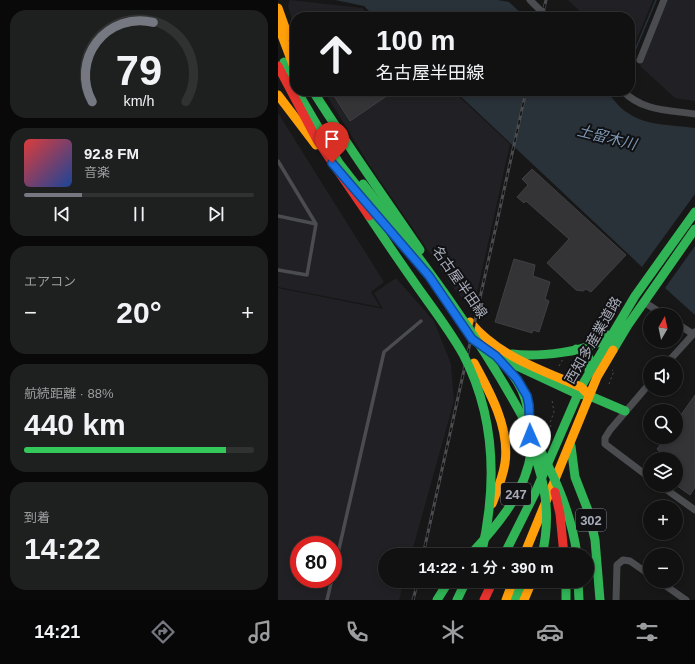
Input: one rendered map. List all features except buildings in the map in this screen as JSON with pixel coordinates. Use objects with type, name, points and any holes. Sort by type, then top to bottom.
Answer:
[{"type":"main road","points":[[278,8],[290,40]]},
{"type":"main road","points":[[278,25],[290,57]]},
{"type":"main road","points":[[278,47],[290,75]]},
{"type":"main road","points":[[278,66],[290,90]]},
{"type":"main road","name":"名古屋半田線","points":[[278,95],[303,130],[429,276],[472,339],[496,356],[579,390]]},
{"type":"main road","points":[[293,96],[317,140],[455,342],[474,380],[483,407],[490,441],[493,475],[488,527],[483,548]]},
{"type":"main road","points":[[300,96],[339,162],[399,240]]},
{"type":"main road","points":[[308,96],[329,132],[363,184],[471,341],[527,438],[541,473],[547,498],[548,523],[543,548]]},
{"type":"main road","name":"名古屋半田線","points":[[317,96],[347,146],[365,169],[474,327],[508,353],[590,396],[625,411]]},
{"type":"main road","points":[[363,184],[418,257],[473,335],[523,416],[564,496],[576,548]]},
{"type":"main road","name":"西知多産業道路","points":[[515,548],[535,493],[579,390],[635,296],[695,212]]},
{"type":"main road","name":"西知多産業道路","points":[[527,548],[549,497],[570,442],[612,351],[695,229]]},
{"type":"main road","points":[[390,247],[430,295],[458,333],[474,363],[498,418],[506,455],[502,478],[479,536],[472,548]]},
{"type":"main road","points":[[508,353],[524,356],[592,346],[603,341],[635,296]]},
{"type":"main road","points":[[576,349],[584,351],[589,357],[589,373]]},
{"type":"main road","points":[[539,368],[537,359],[541,354]]},
{"type":"main road","name":"247","points":[[474,548],[494,527],[510,504],[523,479],[531,451],[530,413],[527,396],[513,374],[496,356]]},
{"type":"main road","name":"302","points":[[570,442],[575,477],[589,513],[595,540],[600,600]]},
{"type":"main road","points":[[544,456],[557,500],[563,548]]},
{"type":"main road","name":"西知多産業道路","points":[[508,548],[535,493]]},
{"type":"main road","name":"西知多産業道路","points":[[533,548],[549,497]]},
{"type":"main road","points":[[479,548],[491,502]]},
{"type":"main road","points":[[437,600],[445,588]]},
{"type":"main road","points":[[457,600],[463,588]]},
{"type":"main road","points":[[466,600],[470,588]]},
{"type":"main road","points":[[484,600],[490,588]]},
{"type":"main road","points":[[493,600],[498,588]]},
{"type":"main road","points":[[506,600],[510,588]]},
{"type":"main road","points":[[515,600],[519,588]]},
{"type":"main road","points":[[524,600],[529,588]]},
{"type":"main road","points":[[566,588],[566,600]]},
{"type":"main road","points":[[578,588],[579,600]]},
{"type":"street","points":[[530,0],[542,12]]},
{"type":"street","points":[[640,60],[664,0]]},
{"type":"street","points":[[628,96],[642,106],[695,114]]},
{"type":"street","points":[[644,302],[653,308]]},
{"type":"street","points":[[673,356],[694,333],[683,327]]},
{"type":"street","points":[[643,391],[625,411],[605,438],[605,444],[643,473]]},
{"type":"street","points":[[670,492],[695,510]]},
{"type":"street","points":[[616,600],[617,565],[623,560],[630,561],[643,570]]},
{"type":"street","points":[[669,588],[686,600]]},
{"type":"lane","points":[[278,161],[316,224],[307,275],[278,270]]},
{"type":"lane","points":[[278,216],[316,224]]},
{"type":"lane","points":[[342,536],[384,352],[421,321]]},
{"type":"lane","points":[[328,600],[330,588]]},
{"type":"path","points":[[559,366],[566,354]]},
{"type":"path","points":[[608,384],[614,371],[611,370]]},
{"type":"path","points":[[551,427],[550,422],[554,412],[552,400]]},
{"type":"shaded area","points":[[290,0],[362,8],[366,12],[290,13],[288,6]]},
{"type":"shaded area","points":[[568,0],[653,0],[635,44],[635,12],[581,12]]},
{"type":"shaded area","points":[[668,0],[695,0],[695,101],[675,98],[640,66]]},
{"type":"shaded area","points":[[327,96],[458,96],[510,144],[473,311],[455,290],[368,163]]},
{"type":"shaded area","points":[[278,113],[384,282],[371,292],[380,307],[278,287]]},
{"type":"shaded area","points":[[396,278],[434,321],[451,364],[454,401],[413,548],[378,548],[378,588],[402,588],[399,600],[278,600],[278,288],[383,309],[374,293]]},
{"type":"water","points":[[335,0],[498,0],[509,2],[520,12],[370,12],[364,6]]},
{"type":"water","name":"土留木川","points":[[460,96],[611,96],[625,111],[635,117],[652,123],[695,128],[695,194],[642,267]]},
{"type":"water","points":[[695,246],[695,315],[665,288]]},
{"type":"waterway","points":[[635,50],[656,0]]},
{"type":"railway","points":[[543,12],[546,0]]},
{"type":"railway","points":[[425,548],[525,96]]},
{"type":"railway","points":[[413,600],[416,588]]},
{"type":"traffic: fast","points":[[284,62],[290,76]]},
{"type":"traffic: fast","points":[[300,96],[339,163],[367,199]]},
{"type":"traffic: fast","points":[[316,96],[420,250]]},
{"type":"traffic: fast","points":[[363,184],[430,273],[472,333],[511,396],[545,459],[559,490],[570,522],[576,548]]},
{"type":"traffic: fast","points":[[359,194],[405,248]]},
{"type":"traffic: fast","points":[[508,548],[535,493],[581,387],[635,296],[695,212]]},
{"type":"traffic: fast","points":[[369,216],[453,337],[474,378],[482,402],[490,453],[490,504],[482,548]]},
{"type":"traffic: fast","points":[[613,350],[628,325],[695,229]]},
{"type":"traffic: fast","points":[[512,354],[534,355],[577,350],[590,346],[608,335]]},
{"type":"traffic: fast","points":[[576,349],[584,352],[588,357],[590,363],[589,371]]},
{"type":"traffic: fast","points":[[476,548],[500,520],[517,495],[528,467],[531,452],[528,408],[522,390],[511,373],[496,356]]},
{"type":"traffic: fast","points":[[498,357],[577,394],[587,395]]},
{"type":"traffic: fast","points":[[590,396],[625,411]]},
{"type":"traffic: fast","points":[[571,446],[575,477],[589,513],[595,540],[600,600]]},
{"type":"traffic: fast","points":[[532,448],[541,475],[546,501],[546,527],[544,548]]},
{"type":"traffic: fast","points":[[437,600],[445,588]]},
{"type":"traffic: fast","points":[[457,600],[463,588]]},
{"type":"traffic: fast","points":[[515,600],[519,588]]},
{"type":"traffic: fast","points":[[566,588],[566,600]]},
{"type":"traffic: fast","points":[[578,588],[579,600]]},
{"type":"traffic: slow","points":[[278,8],[288,36]]},
{"type":"traffic: slow","points":[[278,25],[290,57]]},
{"type":"traffic: slow","points":[[278,95],[316,145]]},
{"type":"traffic: slow","points":[[470,322],[481,334],[507,353],[536,368],[581,387],[587,393]]},
{"type":"traffic: slow","points":[[527,548],[597,377],[613,350]]},
{"type":"traffic: slow","points":[[474,363],[492,398],[502,424],[505,437],[505,463],[500,484],[492,504]]},
{"type":"traffic: slow","points":[[506,600],[510,588]]},
{"type":"traffic: slow","points":[[524,600],[529,588]]},
{"type":"traffic: jam","points":[[278,66],[290,89]]},
{"type":"traffic: jam","points":[[294,96],[317,140],[369,216]]},
{"type":"traffic: jam","points":[[555,492],[560,514],[563,548]]},
{"type":"traffic: jam","points":[[484,600],[490,588]]},
{"type":"route","points":[[332,163],[429,276],[472,339],[496,356],[509,368],[517,379],[527,396],[530,413],[530,436]]}]
